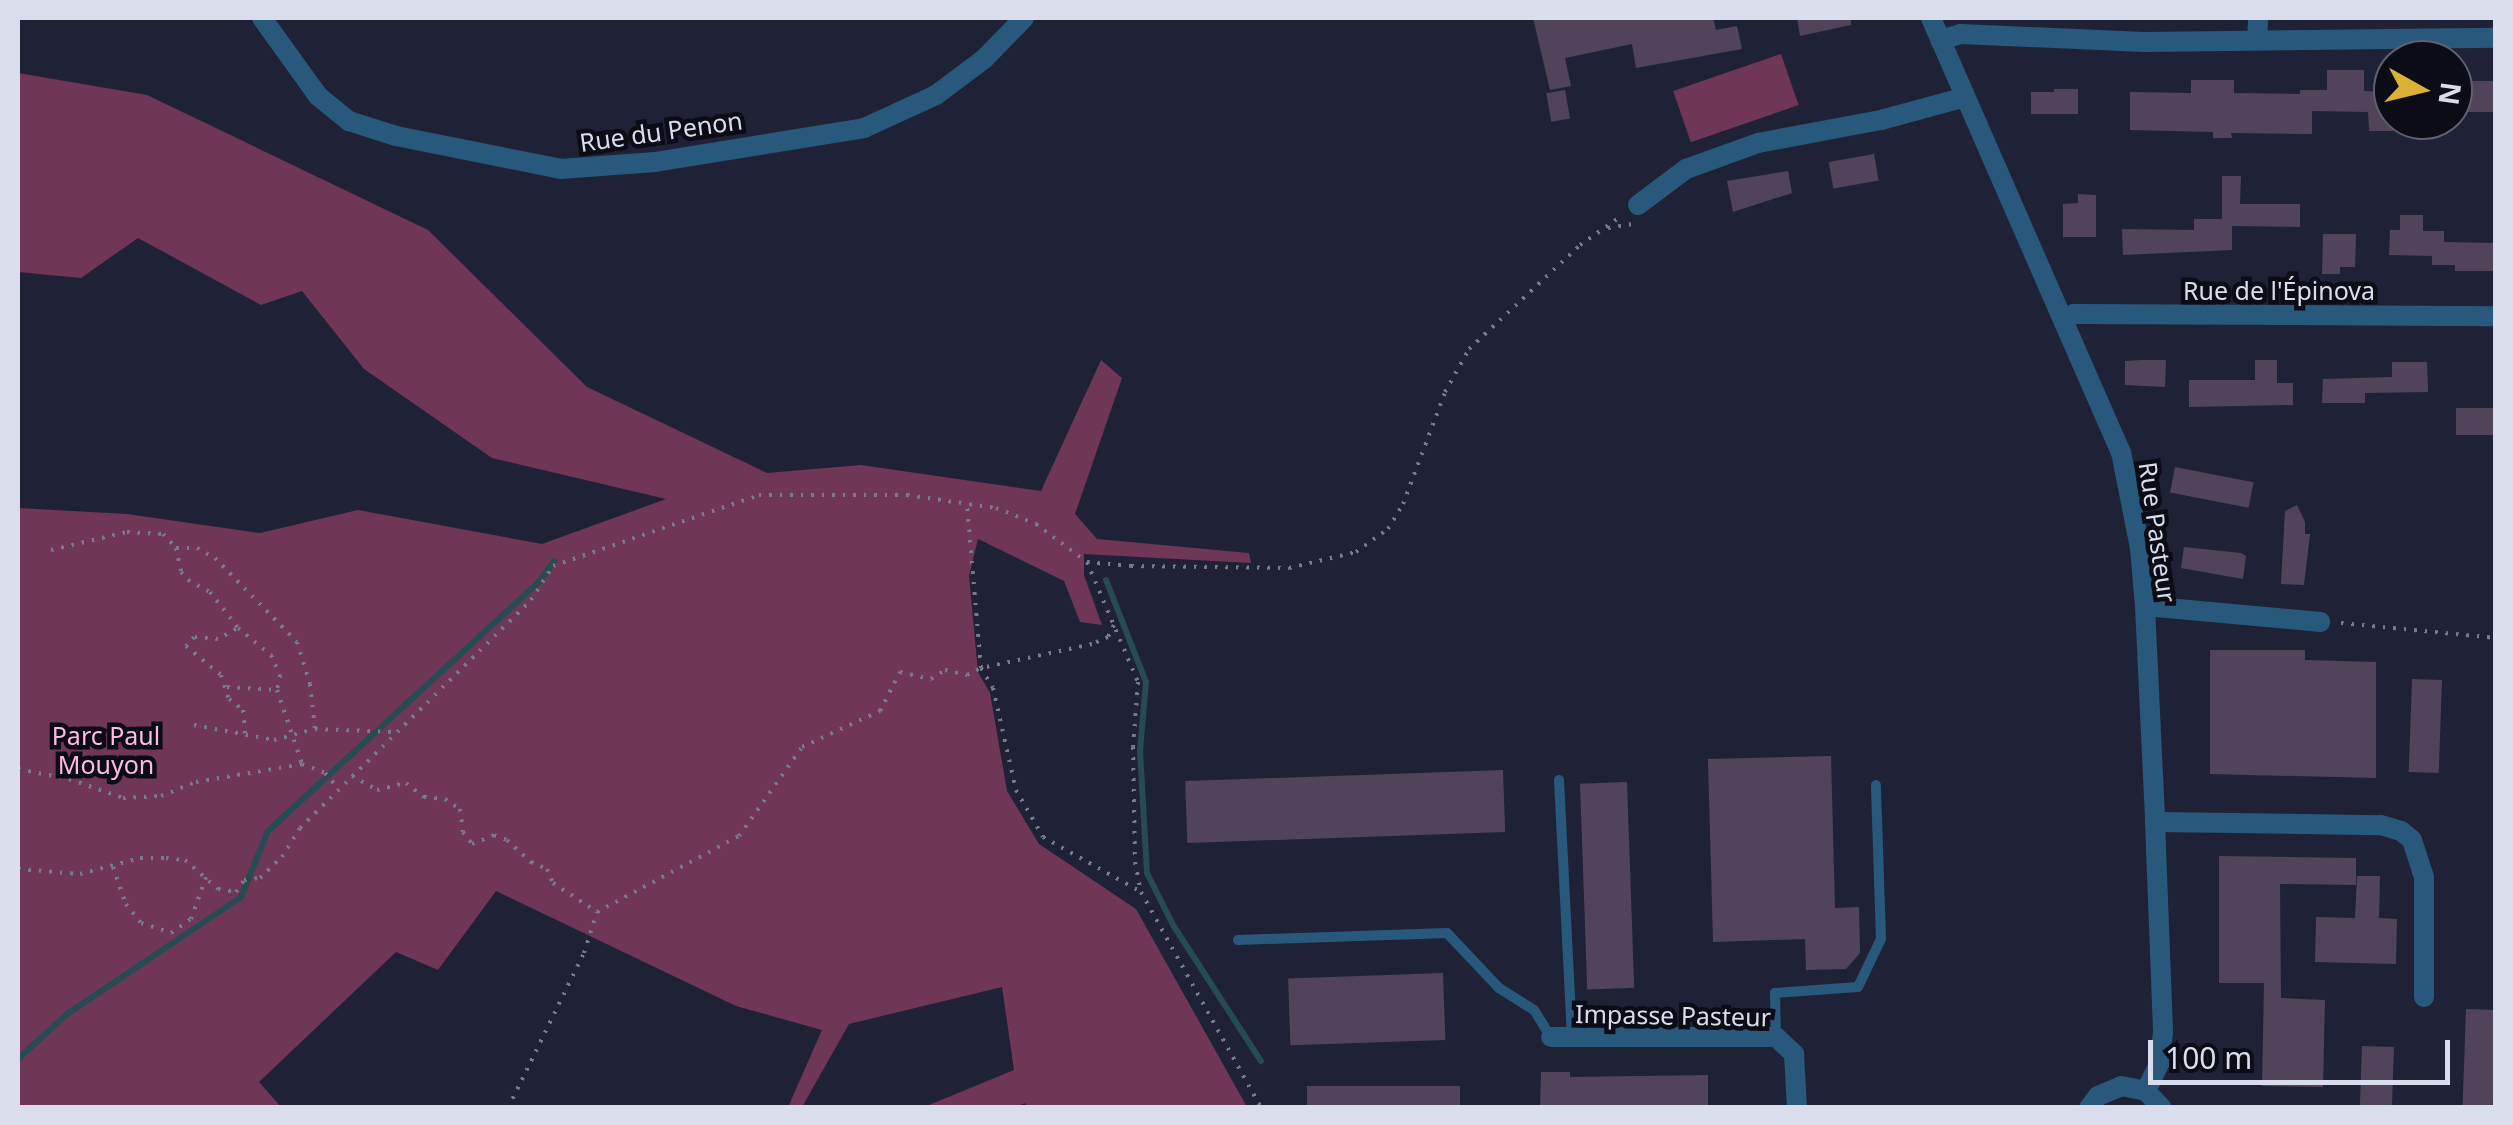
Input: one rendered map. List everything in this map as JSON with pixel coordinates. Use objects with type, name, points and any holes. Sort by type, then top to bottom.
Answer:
[{"type":"street","name":"Rue du Penon","points":[[262,18],[318,96],[349,121],[396,136],[560,169],[656,162],[864,128],[936,95],[984,59],[1024,18]]},
{"type":"street","name":"Rue Pasteur","points":[[1931,18],[2121,452],[2140,548],[2155,822],[2163,1032],[2160,1062],[2146,1091]]},
{"type":"street","points":[[2257,40],[2258,18]]},
{"type":"street","points":[[1940,40],[1961,34],[2144,42],[2496,38]]},
{"type":"street","points":[[1638,205],[1686,169],[1758,143],[1880,120],[1965,98]]},
{"type":"street","name":"Rue de l'Épinova","points":[[2064,318],[2496,316]]},
{"type":"street","points":[[2145,606],[2320,622]]},
{"type":"street","points":[[2155,822],[2382,825],[2400,831],[2412,840],[2424,877],[2424,997]]},
{"type":"street","name":"Impasse Pasteur","points":[[1562,1037],[1776,1036],[1794,1054],[1796,1108]]},
{"type":"street","points":[[2089,1108],[2109,1089],[2134,1086],[2146,1091],[2162,1108]]},
{"type":"lane","points":[[1560,780],[1562,1037]]},
{"type":"lane","points":[[1776,1036],[1775,993],[1858,987],[1880,939],[1876,785]]},
{"type":"lane","points":[[1238,940],[1447,933],[1498,988],[1534,1010],[1562,1037]]},
{"type":"path","points":[[1087,562],[1289,568],[1356,552],[1388,529],[1404,504],[1445,392],[1469,349],[1580,245],[1638,205]]},
{"type":"path","points":[[18,869],[80,874],[166,858],[186,860],[230,894],[244,880],[260,878],[338,789],[531,600],[554,566],[759,495],[908,495],[996,508],[1036,524],[1087,562],[1138,682],[1133,746],[1135,862],[1142,892],[1261,1108]]},
{"type":"path","points":[[966,504],[981,668],[994,688],[1016,790],[1042,836],[1142,892]]},
{"type":"path","points":[[51,550],[126,532],[163,534],[176,548],[182,572],[210,592],[238,628],[271,656],[280,674],[277,690],[302,764]]},
{"type":"path","points":[[176,548],[197,548],[215,558],[297,642],[310,684],[315,729]]},
{"type":"path","points":[[2320,622],[2496,638]]},
{"type":"path","points":[[508,1108],[584,954],[597,912],[739,836],[802,746],[880,711],[900,672],[932,679],[945,670],[967,675],[981,668],[1092,644],[1108,637],[1114,625]]},
{"type":"path","points":[[238,628],[218,639],[194,638],[186,646],[221,675],[230,700],[242,710],[244,735]]},
{"type":"path","points":[[227,687],[277,690]]},
{"type":"path","points":[[194,725],[274,740],[315,729],[396,732]]},
{"type":"path","points":[[18,769],[69,778],[123,798],[162,796],[196,782],[302,764],[326,773],[338,789]]},
{"type":"path","points":[[352,776],[377,790],[406,783],[424,798],[444,798],[460,809],[462,832],[472,844],[494,835],[508,840],[531,862],[547,870],[553,883],[597,912]]},
{"type":"path","points":[[114,866],[126,904],[141,923],[171,933],[191,920],[206,876]]},
{"type":"green space","points":[[1781,54],[1799,105],[1691,142],[1673,91]]},
{"type":"green space","name":"Parc Paul Mouyon","points":[[18,73],[147,95],[428,230],[587,387],[767,473],[861,465],[1041,491],[1101,360],[1122,378],[1075,514],[1097,539],[1249,553],[1251,563],[1084,554],[1084,575],[1102,625],[1080,622],[1064,581],[978,539],[969,576],[978,672],[990,693],[1007,791],[1039,844],[1136,909],[1247,1107],[1028,1108],[1025,1103],[1014,1108],[924,1107],[1014,1070],[1002,987],[849,1024],[802,1107],[788,1107],[822,1030],[736,1006],[496,891],[438,970],[396,952],[259,1082],[281,1107],[18,1107],[18,508],[127,514],[260,533],[358,510],[542,544],[666,499],[492,458],[364,369],[302,291],[261,305],[138,238],[81,278],[18,272]]},
{"type":"building","points":[[1533,18],[1713,18],[1716,30],[1737,26],[1742,49],[1636,68],[1632,44],[1565,58],[1571,86],[1550,90]]},
{"type":"building","points":[[1797,18],[1851,18],[1851,25],[1800,36]]},
{"type":"building","points":[[2327,70],[2364,70],[2364,91],[2373,91],[2373,131],[2369,131],[2368,112],[2312,111],[2312,134],[2231,133],[2232,138],[2213,138],[2213,132],[2130,130],[2130,92],[2191,93],[2191,80],[2234,80],[2234,93],[2300,94],[2300,90],[2327,90]]},
{"type":"building","points":[[2473,81],[2496,81],[2496,112],[2473,112]]},
{"type":"building","points":[[2078,89],[2078,114],[2031,114],[2031,92]]},
{"type":"building","points":[[1565,90],[1570,119],[1551,122],[1546,93]]},
{"type":"building","points":[[1874,154],[1879,181],[1833,189],[1829,162]]},
{"type":"building","points":[[1788,171],[1792,193],[1733,212],[1727,181]]},
{"type":"building","points":[[2222,176],[2241,176],[2240,204],[2300,204],[2300,227],[2232,226],[2232,250],[2123,255],[2122,229],[2194,230],[2194,219],[2222,219]]},
{"type":"building","points":[[2078,194],[2096,195],[2096,237],[2063,237],[2063,204],[2078,203]]},
{"type":"building","points":[[2400,215],[2423,215],[2423,231],[2444,231],[2444,242],[2496,243],[2496,271],[2455,271],[2455,265],[2432,265],[2432,256],[2389,255],[2390,230],[2400,230]]},
{"type":"building","points":[[2323,234],[2356,234],[2355,267],[2340,267],[2340,274],[2322,274]]},
{"type":"building","points":[[2166,360],[2165,387],[2125,385],[2125,361]]},
{"type":"building","points":[[2255,360],[2277,360],[2277,383],[2293,383],[2293,405],[2189,407],[2189,380],[2255,380]]},
{"type":"building","points":[[2392,362],[2427,362],[2428,392],[2365,393],[2365,403],[2322,403],[2323,379],[2392,377]]},
{"type":"building","points":[[2456,408],[2496,408],[2496,435],[2456,435]]},
{"type":"building","points":[[2175,467],[2254,482],[2249,508],[2170,493]]},
{"type":"building","points":[[2297,505],[2305,522],[2305,534],[2310,534],[2304,585],[2281,584],[2285,511]]},
{"type":"building","points":[[2184,547],[2241,553],[2246,556],[2243,579],[2181,568]]},
{"type":"building","points":[[2210,650],[2305,650],[2305,660],[2376,662],[2376,778],[2210,774]]},
{"type":"building","points":[[2412,679],[2442,680],[2439,773],[2409,772]]},
{"type":"building","points":[[1831,756],[1835,908],[1859,907],[1860,953],[1846,969],[1806,970],[1805,939],[1713,942],[1708,759]]},
{"type":"building","points":[[1503,770],[1505,832],[1187,843],[1185,781]]},
{"type":"building","points":[[1627,782],[1634,988],[1587,990],[1580,784]]},
{"type":"building","points":[[2219,856],[2356,858],[2356,885],[2280,884],[2281,998],[2325,1000],[2323,1087],[2262,1086],[2264,983],[2219,983]]},
{"type":"building","points":[[2357,876],[2380,876],[2379,918],[2397,919],[2396,964],[2315,962],[2316,917],[2355,918]]},
{"type":"building","points":[[1443,973],[1445,1040],[1290,1045],[1288,978]]},
{"type":"building","points":[[2466,1009],[2496,1010],[2493,1108],[2463,1108]]},
{"type":"building","points":[[2362,1046],[2394,1047],[2392,1108],[2360,1107]]},
{"type":"building","points":[[1541,1072],[1570,1072],[1570,1077],[1708,1075],[1708,1108],[1540,1108]]},
{"type":"building","points":[[1307,1086],[1460,1086],[1460,1108],[1307,1108]]},
{"type":"waterway","points":[[18,1059],[67,1014],[241,897],[268,831],[538,583],[554,561]]},
{"type":"waterway","points":[[1106,580],[1146,682],[1140,751],[1147,873],[1173,925],[1261,1061]]}]
